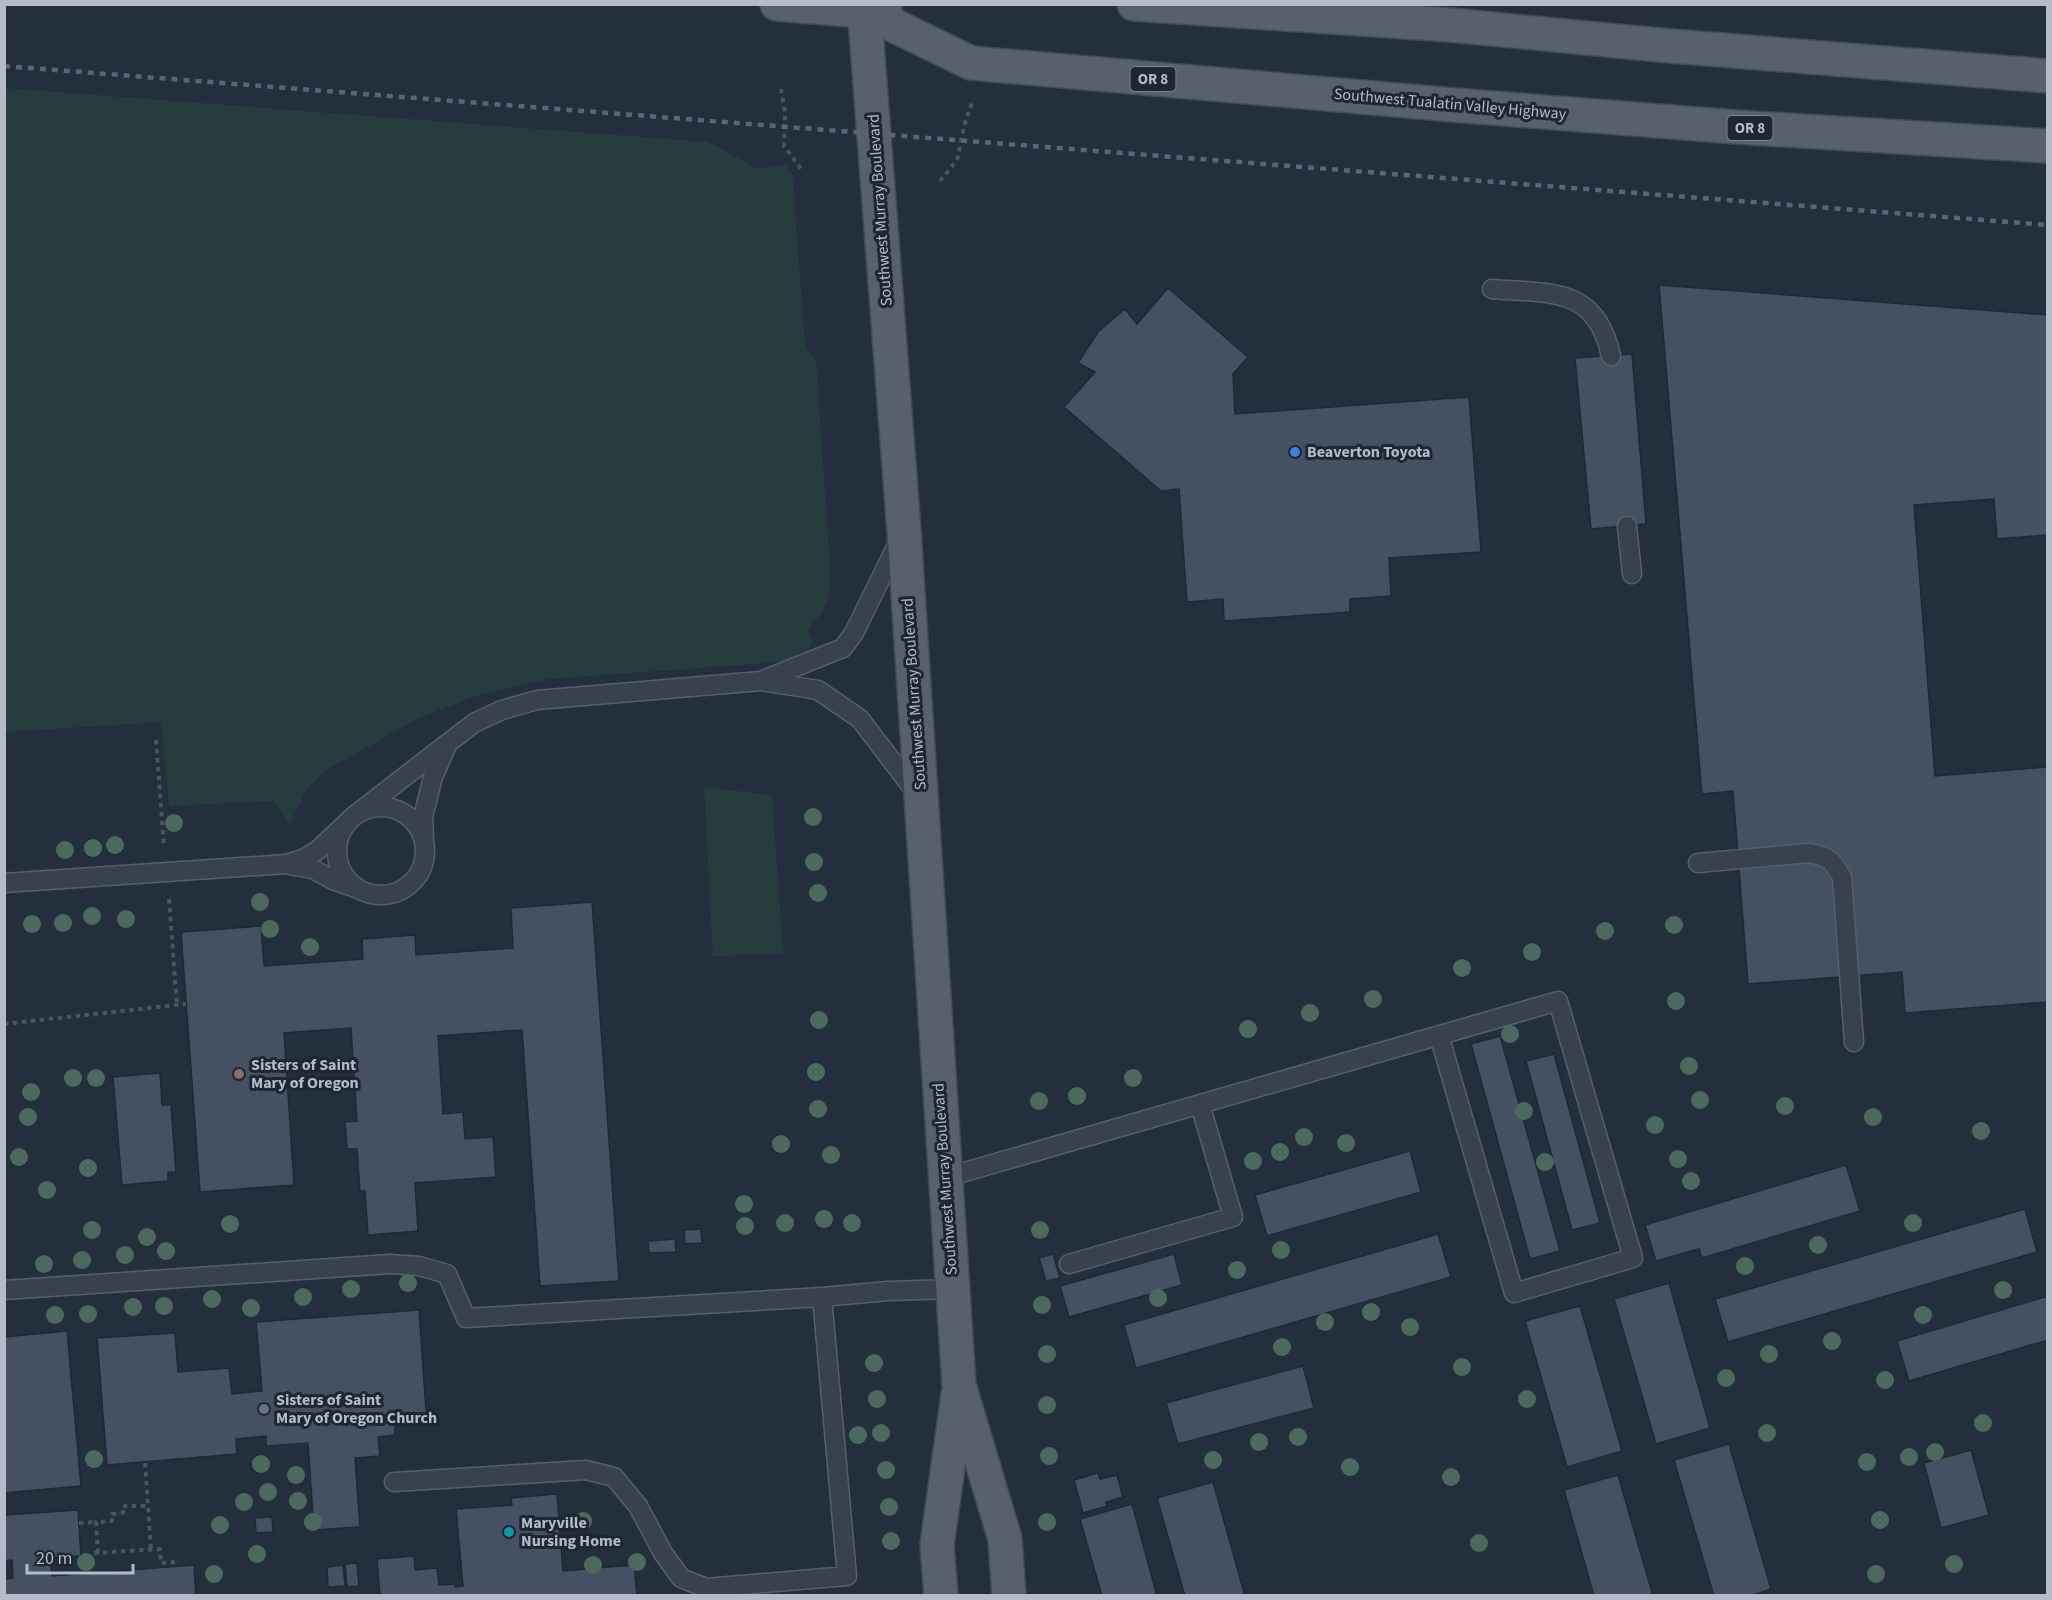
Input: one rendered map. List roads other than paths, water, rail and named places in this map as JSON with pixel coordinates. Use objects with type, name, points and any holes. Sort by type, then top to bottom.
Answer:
[{"type":"main road","name":"Southwest Tualatin Valley Highway","points":[[777,4],[864,8],[898,4]]},
{"type":"main road","points":[[1134,4],[1451,25],[1659,45],[2048,76]]},
{"type":"main road","name":"Southwest Tualatin Valley Highway","points":[[864,8],[971,63],[1454,105],[2048,146]]},
{"type":"main road","name":"Southwest Murray Boulevard","points":[[864,8],[904,531],[959,1384],[937,1545],[941,1596]]},
{"type":"main road","name":"Southwest Murray Boulevard","points":[[959,1384],[1005,1539],[1010,1596]]},
{"type":"lane","points":[[1492,289],[1541,293],[1577,301],[1600,322],[1608,339],[1611,356]]},
{"type":"lane","points":[[1627,526],[1632,574]]},
{"type":"lane","points":[[761,681],[843,648],[854,633],[904,531]]},
{"type":"lane","points":[[4,883],[287,864],[305,858],[318,850],[355,815],[474,723],[502,710],[537,700],[761,681],[818,690],[860,719],[920,797]]},
{"type":"lane","points":[[287,864],[313,869],[333,880],[380,895],[396,893],[410,885],[421,872],[425,856],[423,817],[433,777],[448,743]]},
{"type":"lane","points":[[364,891],[349,881],[339,865],[337,846],[342,829],[355,815],[368,808],[382,806],[396,809],[409,816],[419,826],[425,840]]},
{"type":"lane","points":[[1698,862],[1808,853],[1824,855],[1834,863],[1842,877],[1854,1042]]},
{"type":"lane","points":[[944,1178],[1439,1035],[1558,1001],[1633,1258],[1514,1293],[1439,1035]]},
{"type":"lane","points":[[1069,1264],[1233,1217],[1200,1104]]},
{"type":"lane","points":[[4,1290],[390,1264],[419,1266],[447,1274],[466,1318],[888,1291],[952,1289]]},
{"type":"lane","points":[[394,1482],[586,1470],[614,1477],[638,1506],[663,1553],[681,1578],[706,1588],[847,1576],[822,1297]]},
{"type":"railway","points":[[4,66],[2048,225]]},
{"type":"place","name":"Beaverton Toyota","points":[[1295,452]]},
{"type":"place","name":"Sisters of Saint Mary of Oregon","points":[[239,1074]]},
{"type":"place","name":"Sisters of Saint Mary of Oregon Church","points":[[264,1409]]},
{"type":"place","name":"Maryville Nursing Home","points":[[509,1532]]}]
